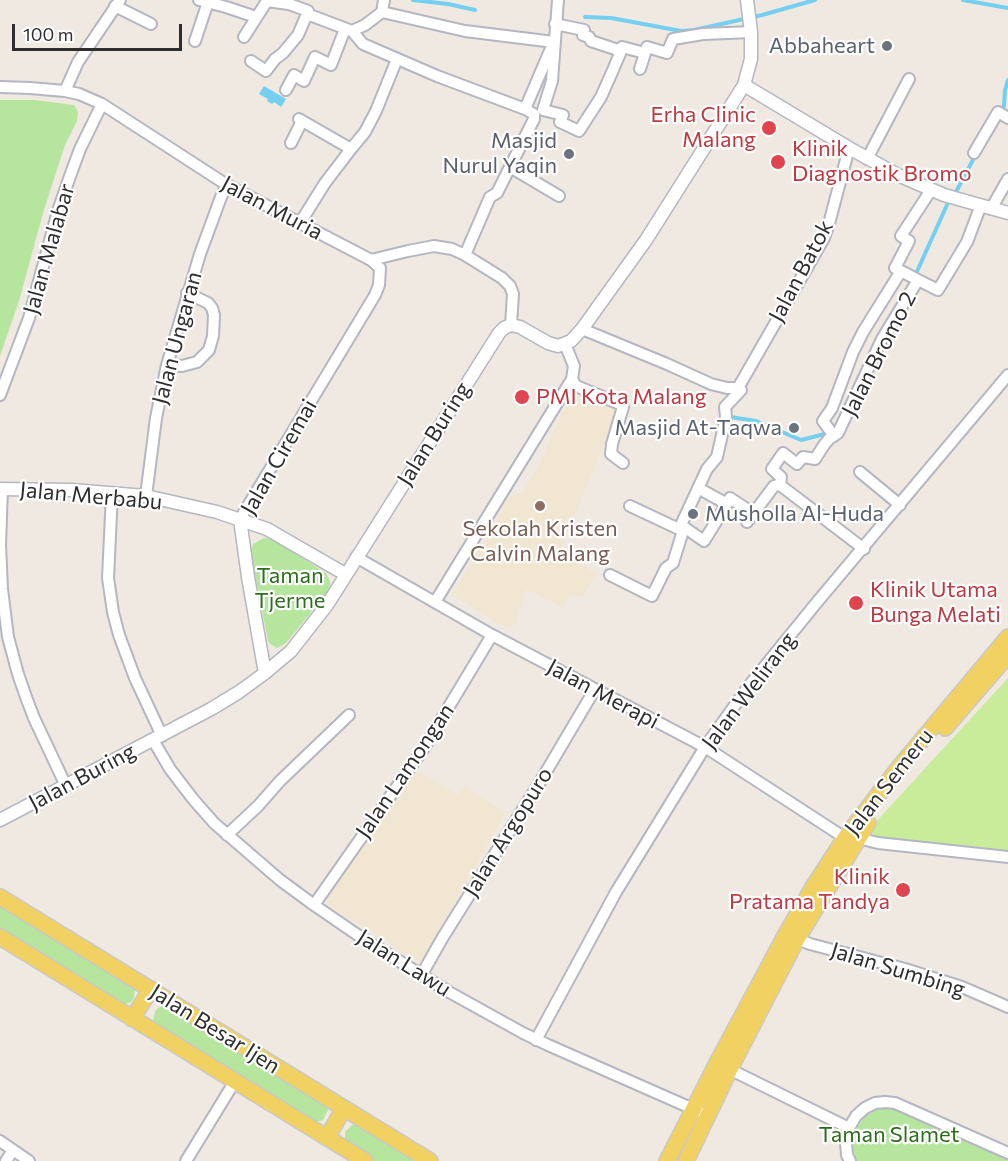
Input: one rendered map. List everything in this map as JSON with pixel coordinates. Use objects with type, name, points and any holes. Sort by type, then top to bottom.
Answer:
[{"type":"main road","name":"Jalan Semeru","points":[[667,1161],[700,1112],[792,937],[813,886],[851,838],[900,766],[1008,637]]},
{"type":"main road","name":"Jalan Semeru","points":[[851,838],[1008,655]]},
{"type":"main road","name":"Jalan Besar Ijen","points":[[0,897],[430,1161]]},
{"type":"main road","name":"Jalan Besar Ijen","points":[[0,937],[365,1161]]},
{"type":"main road","points":[[132,1018],[151,989]]},
{"type":"main road","points":[[327,1138],[344,1108]]},
{"type":"main road","name":"Jalan Semeru","points":[[686,1161],[700,1112]]},
{"type":"street","points":[[558,0],[552,81],[543,110],[563,115],[560,122],[579,131],[601,97],[622,47],[645,53]]},
{"type":"street","points":[[195,41],[203,1],[256,17]]},
{"type":"street","points":[[244,37],[267,1],[290,4],[308,11],[298,35],[266,71],[251,61]]},
{"type":"street","points":[[371,260],[434,246],[452,249],[502,278],[510,286],[513,294],[511,325],[520,327],[558,346],[571,341],[646,240],[744,85],[751,58],[751,28],[747,2]]},
{"type":"street","points":[[65,91],[78,62],[118,3],[151,24]]},
{"type":"street","points":[[359,41],[365,25],[383,5],[465,31],[554,42]]},
{"type":"street","points":[[307,14],[348,30],[363,44],[534,114],[534,119],[496,193],[490,197],[465,255]]},
{"type":"street","points":[[555,24],[584,30],[583,35],[589,37],[591,41],[621,51]]},
{"type":"street","points":[[286,90],[294,75],[304,81],[315,57],[331,65],[348,30],[365,25]]},
{"type":"street","points":[[640,69],[647,47],[667,53],[673,39],[751,28]]},
{"type":"street","points":[[525,109],[554,42]]},
{"type":"street","points":[[300,223],[325,183],[365,132],[397,58]]},
{"type":"street","points":[[867,159],[909,79]]},
{"type":"street","points":[[744,85],[867,159],[898,175],[931,190],[1008,213]]},
{"type":"street","name":"Jalan Muria","points":[[0,87],[65,91],[79,94],[102,104],[227,185],[371,260]]},
{"type":"street","name":"Jalan Malabar","points":[[0,395],[29,318],[69,179],[80,148],[102,104]]},
{"type":"street","points":[[974,153],[998,112],[1004,116]]},
{"type":"street","points":[[291,143],[301,120],[351,149]]},
{"type":"street","name":"Jalan Batok","points":[[610,575],[652,596],[666,568],[673,563],[682,534],[681,528],[707,469],[717,457],[726,417],[725,407],[740,389],[824,238],[849,148]]},
{"type":"street","points":[[510,166],[559,196]]},
{"type":"street","points":[[986,207],[1008,179]]},
{"type":"street","name":"Jalan Ungaran","points":[[146,496],[156,418],[167,365],[187,293],[227,185]]},
{"type":"street","points":[[832,433],[823,421],[832,408],[863,332],[911,276],[895,268],[909,241],[901,236],[931,190]]},
{"type":"street","name":"Jalan Bromo 2","points":[[780,485],[781,477],[772,469],[783,453],[797,464],[803,457],[815,459],[832,433],[838,433],[911,276],[938,290],[986,207]]},
{"type":"street","name":"Jalan Ciremai","points":[[265,673],[240,519],[375,295],[380,285],[380,268],[371,260]]},
{"type":"street","points":[[167,365],[182,366],[197,362],[209,350],[213,336],[212,308],[208,303],[187,293]]},
{"type":"street","name":"Jalan Buring","points":[[0,820],[220,703],[265,673],[291,651],[327,605],[495,339],[504,328],[511,325]]},
{"type":"street","points":[[582,329],[711,384],[740,389]]},
{"type":"street","points":[[435,602],[572,379],[574,366],[565,344]]},
{"type":"street","name":"Jalan Welirang","points":[[536,1040],[616,892],[705,747],[748,687],[818,601],[1008,375]]},
{"type":"street","points":[[572,379],[576,386],[623,407],[611,454],[623,463]]},
{"type":"street","points":[[860,472],[900,505]]},
{"type":"street","points":[[630,506],[681,528],[704,541],[730,498],[750,518],[774,486],[780,485],[864,549]]},
{"type":"street","points":[[698,488],[727,504]]},
{"type":"street","points":[[1,489],[2,589],[8,637],[34,718],[66,786]]},
{"type":"street","name":"Jalan Merbabu","points":[[1,489],[71,490],[146,496],[217,512],[276,534],[345,574]]},
{"type":"street","name":"Jalan Lawu","points":[[112,493],[108,578],[119,635],[170,769],[214,823],[280,880],[314,905],[449,992],[536,1040],[700,1112]]},
{"type":"street","name":"Jalan Merapi","points":[[356,557],[492,635],[705,747],[851,838]]},
{"type":"street","name":"Jalan Lamongan","points":[[314,905],[424,748],[492,635]]},
{"type":"street","name":"Jalan Argopuro","points":[[422,974],[442,937],[595,690]]},
{"type":"street","points":[[227,834],[350,715]]},
{"type":"street","points":[[851,838],[1008,857]]},
{"type":"street","name":"Jalan Sumbing","points":[[792,937],[962,987],[1008,1007]]},
{"type":"street","points":[[724,1066],[849,1128]]},
{"type":"street","points":[[186,1161],[234,1081]]},
{"type":"street","points":[[850,1161],[846,1143],[849,1128],[856,1116],[875,1103],[885,1102],[895,1103],[1008,1153]]},
{"type":"street","points":[[0,1141],[29,1161]]},
{"type":"street","points":[[6,1161],[13,1150]]},
{"type":"shaded area","name":"Sekolah Kristen Calvin Malang","points":[[574,387],[619,407],[559,553],[596,573],[584,596],[570,595],[563,608],[526,589],[516,623],[512,626],[503,626],[452,595],[503,510],[501,502],[517,492],[521,495],[539,465]]},
{"type":"shaded area","points":[[413,769],[458,795],[464,787],[506,812],[420,963],[330,906],[327,900]]},
{"type":"green space","points":[[0,100],[35,100],[74,105],[78,112],[77,121],[65,145],[43,213],[19,301],[0,356]]},
{"type":"green space","name":"Taman Tjerme","points":[[264,538],[272,539],[326,573],[330,581],[326,594],[286,643],[277,648],[268,641],[251,552],[253,544]]},
{"type":"green space","points":[[1008,678],[1008,855],[876,839],[872,832],[874,824]]},
{"type":"green space","points":[[0,903],[135,988],[134,998],[123,1005],[0,932]]},
{"type":"green space","points":[[166,1005],[327,1106],[328,1110],[323,1120],[316,1122],[155,1026],[153,1021],[155,1012]]},
{"type":"green space","name":"Taman Slamet","points":[[895,1109],[1008,1161],[857,1161],[853,1148],[855,1131],[864,1117],[876,1110]]},
{"type":"green space","points":[[352,1125],[358,1125],[420,1161],[373,1161],[347,1143],[345,1132]]},
{"type":"water","points":[[264,86],[286,99],[281,107],[274,102],[272,104],[259,94]]},
{"type":"waterway","points":[[413,0],[475,10]]},
{"type":"waterway","points":[[585,17],[611,18],[681,31],[762,15],[815,0]]},
{"type":"waterway","points":[[963,0],[1008,8]]},
{"type":"waterway","points":[[1002,111],[1008,80]]},
{"type":"waterway","points":[[957,190],[976,154]]},
{"type":"waterway","points":[[914,278],[947,205]]},
{"type":"waterway","points":[[730,417],[756,421],[801,440],[829,433]]},
{"type":"place","name":"Abbaheart","points":[[887,46]]},
{"type":"place","name":"Erha Clinic Malang","points":[[769,128]]},
{"type":"place","name":"Masjid Nurul Yaqin","points":[[569,154]]},
{"type":"place","name":"Klinik Diagnostik Bromo","points":[[778,162]]},
{"type":"place","name":"PMI Kota Malang","points":[[522,397]]},
{"type":"place","name":"Masjid At-Taqwa","points":[[794,428]]},
{"type":"place","name":"Sekolah Kristen Calvin Malang","points":[[540,506]]},
{"type":"place","name":"Musholla Al-Huda","points":[[693,514]]},
{"type":"place","name":"Klinik Utama Bunga Melati","points":[[856,603]]},
{"type":"place","name":"Klinik Pratama Tandya","points":[[903,890]]}]
